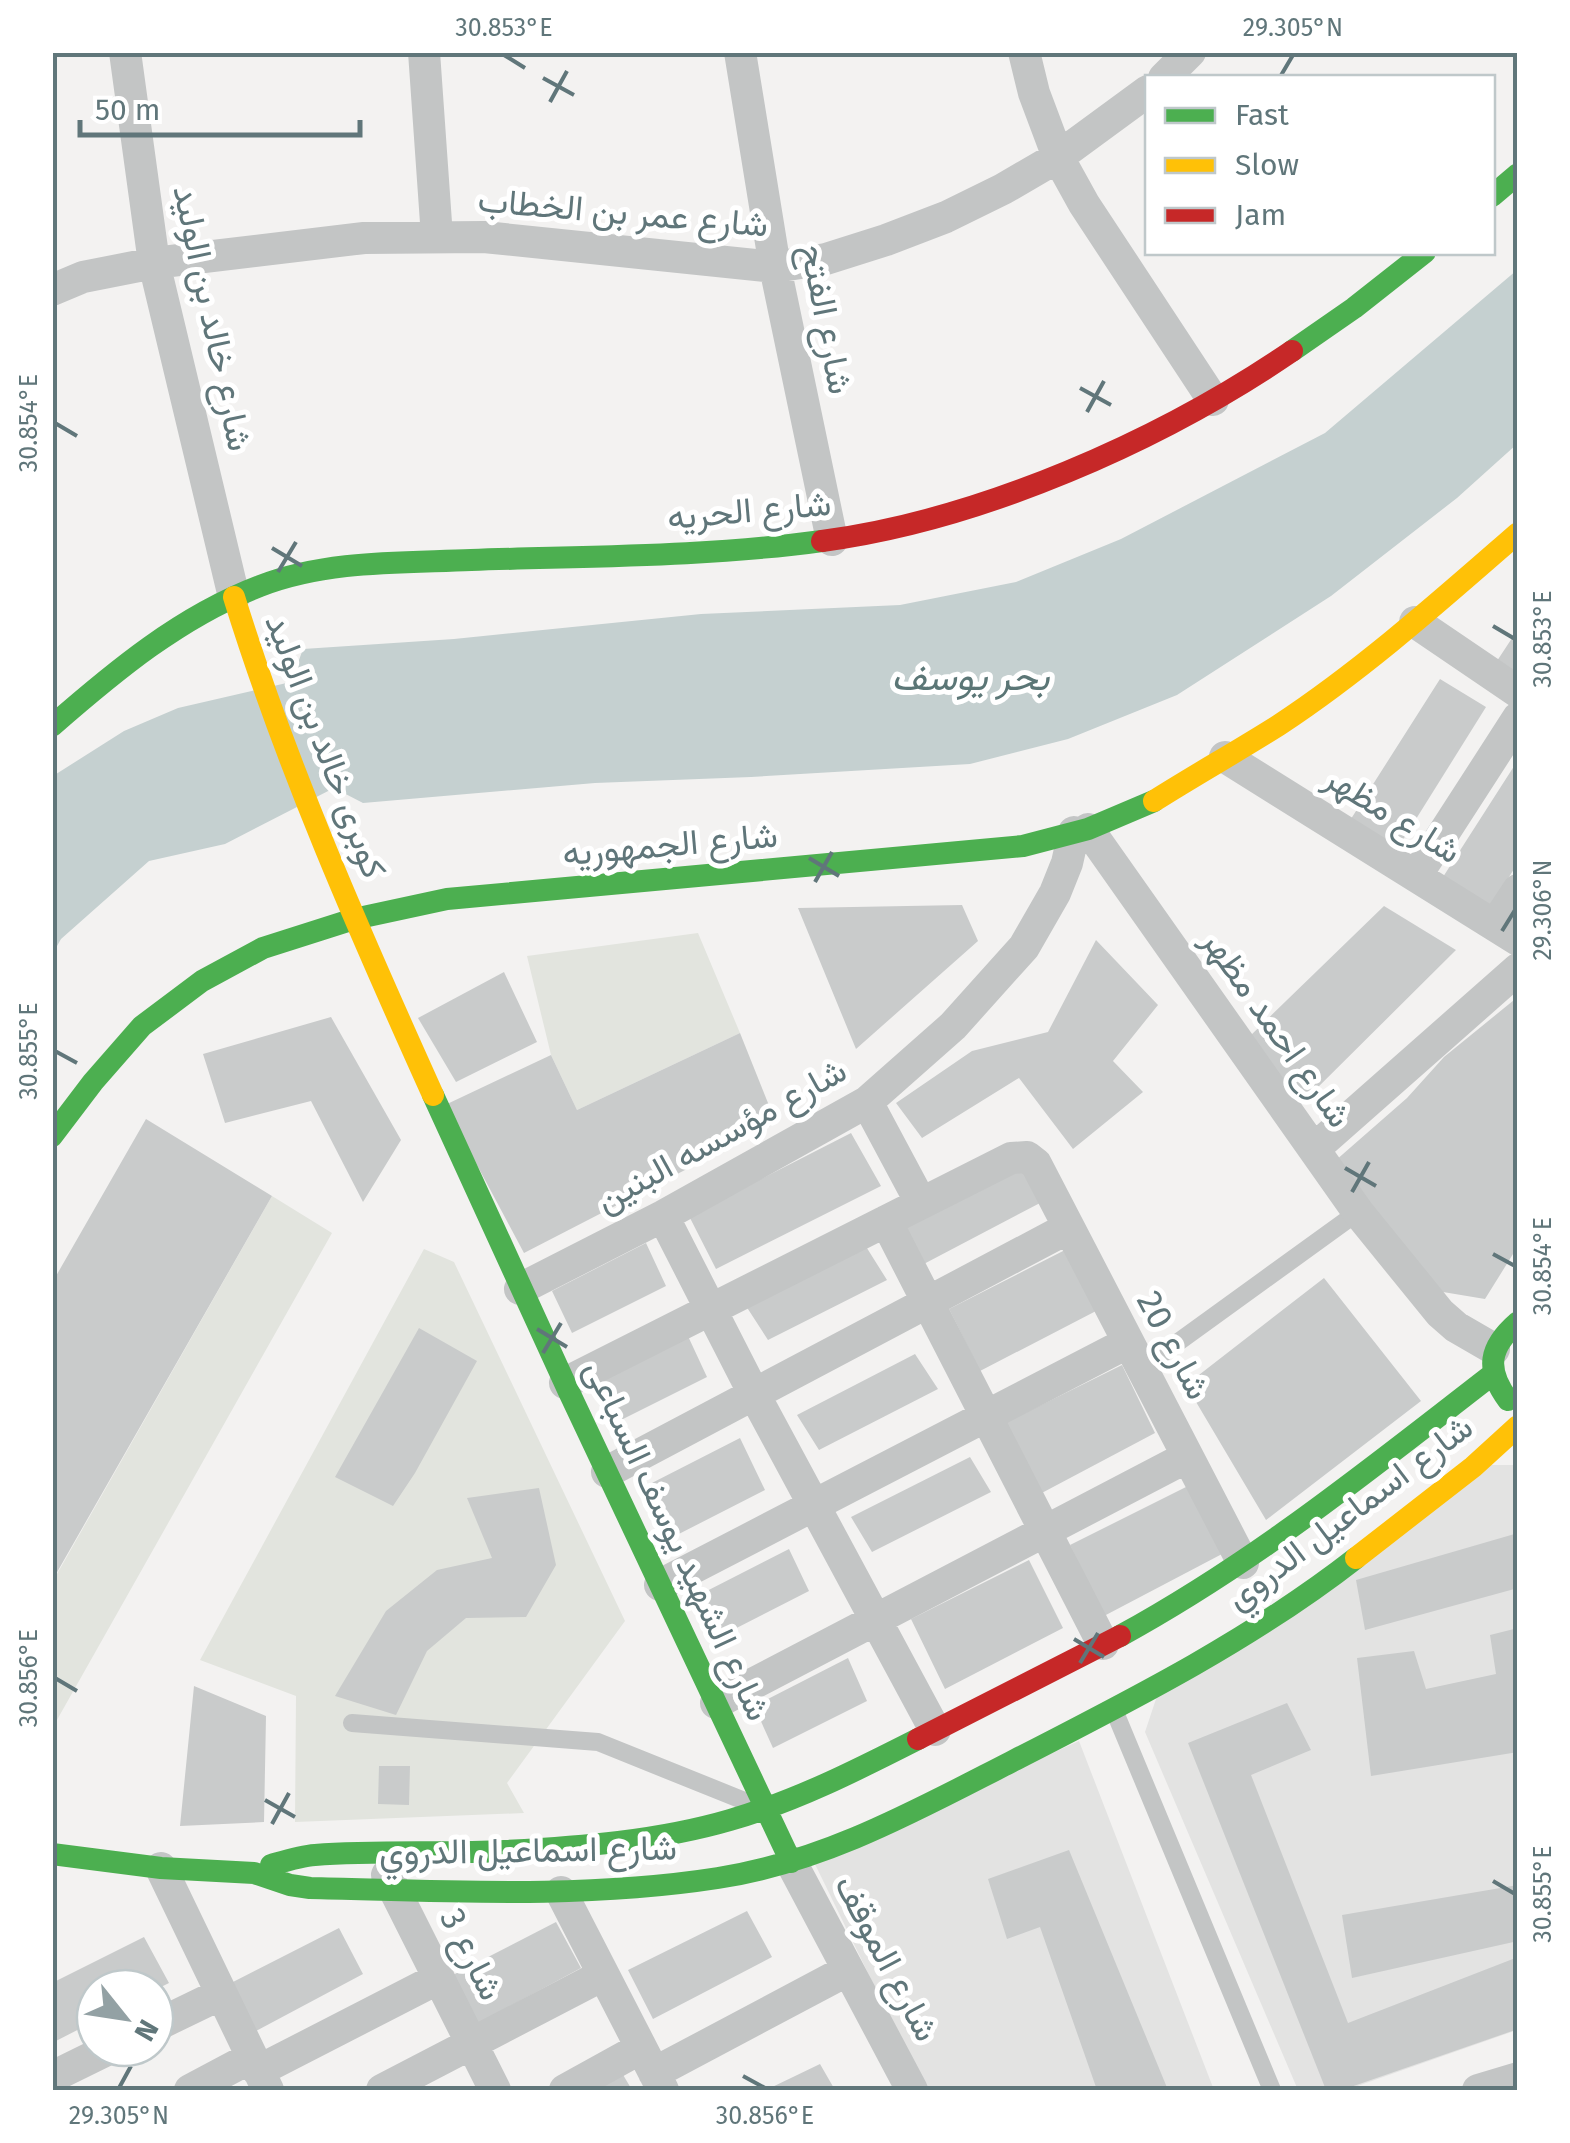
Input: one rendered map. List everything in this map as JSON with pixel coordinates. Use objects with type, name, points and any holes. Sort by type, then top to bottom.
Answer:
[{"type":"main road","points":[[1495,193],[1518,174]]},
{"type":"main road","name":"شارع الحريه","points":[[52,726],[168,634],[234,597],[292,575],[356,565],[756,550],[906,525],[1034,482],[1125,447],[1213,400],[1320,332],[1421,255]]},
{"type":"main road","name":"شارع الجمهوريه","points":[[52,1136],[92,1082],[142,1026],[202,981],[263,948],[354,919],[446,899],[1023,846],[1081,831],[1150,803],[1280,724],[1350,673],[1518,532]]},
{"type":"main road","name":"كوبرى خالد بن الوليد","points":[[234,597],[254,668],[354,919]]},
{"type":"main road","name":"شارع الشهيد يوسف السباعى","points":[[354,919],[520,1290],[791,1862]]},
{"type":"main road","name":"شارع اسماعيل الدروي","points":[[254,1873],[298,1857],[573,1848],[630,1841],[767,1810],[853,1772],[1164,1612],[1276,1540],[1502,1345],[1518,1310]]},
{"type":"main road","points":[[1502,1345],[1498,1388],[1518,1406]]},
{"type":"main road","name":"شارع اسماعيل الدروي","points":[[52,1854],[161,1868],[254,1873],[290,1885],[561,1892],[721,1878],[791,1862],[871,1833],[1216,1653],[1319,1587],[1460,1478],[1518,1426]]},
{"type":"street","name":"شارع خالد بن الوليد","points":[[125,52],[154,263],[234,597]]},
{"type":"street","points":[[424,52],[437,237]]},
{"type":"street","name":"شارع الفتح","points":[[740,52],[775,267],[832,540]]},
{"type":"street","points":[[1024,52],[1034,93],[1058,157],[1084,204],[1213,400]]},
{"type":"street","points":[[1167,75],[1190,52]]},
{"type":"street","name":"شارع عمر بن الخطاب","points":[[52,290],[83,277],[154,263],[364,238],[484,237],[775,267],[826,259],[886,240],[974,203],[1058,157],[1145,92]]},
{"type":"street","points":[[1415,622],[1518,692]]},
{"type":"street","points":[[1416,876],[1518,718]]},
{"type":"street","name":"شارع مظهر","points":[[1226,756],[1506,933]]},
{"type":"street","name":"شارع مؤسسه البنين","points":[[520,1290],[663,1216],[867,1102],[954,1026],[1024,948],[1055,893],[1081,831]]},
{"type":"street","name":"شارع احمد مظهر","points":[[1081,831],[1358,1212],[1440,1313],[1456,1327],[1502,1345]]},
{"type":"street","points":[[1506,933],[1518,890]]},
{"type":"street","points":[[1314,1150],[1518,969]]},
{"type":"street","points":[[565,1383],[921,1203],[867,1102]]},
{"type":"street","name":"شارع 20","points":[[921,1203],[1011,1158],[1026,1157],[1036,1164],[1243,1562]]},
{"type":"street","points":[[663,1216],[935,1730]]},
{"type":"street","points":[[886,1221],[1103,1644]]},
{"type":"street","points":[[607,1472],[1068,1228]]},
{"type":"street","points":[[660,1585],[987,1416],[1134,1356]]},
{"type":"street","points":[[716,1703],[1187,1458]]},
{"type":"street","name":"شارع 3","points":[[377,1854],[495,2090]]},
{"type":"street","name":"شارع الموقف","points":[[791,1862],[912,2090]]},
{"type":"street","points":[[161,1868],[259,2073]]},
{"type":"street","points":[[561,1892],[652,2071]]},
{"type":"street","points":[[565,2090],[652,2071],[848,1970]]},
{"type":"street","points":[[382,2090],[603,1975]]},
{"type":"street","points":[[190,2090],[259,2073],[439,1978]]},
{"type":"street","points":[[175,2016],[221,1994]]},
{"type":"street","points":[[1478,2090],[1518,2078]]},
{"type":"lane","points":[[1134,1356],[1358,1212]]},
{"type":"lane","points":[[1113,1710],[1272,2090]]},
{"type":"lane","points":[[352,1724],[598,1742],[767,1810]]},
{"type":"shaded area","points":[[698,933],[740,1033],[577,1110],[551,1055],[527,956]]},
{"type":"shaded area","points":[[272,1196],[332,1233],[53,1727],[53,1581]]},
{"type":"shaded area","points":[[424,1249],[454,1262],[625,1621],[507,1783],[524,1813],[295,1822],[296,1696],[200,1660]]},
{"type":"shaded area","points":[[1484,1465],[1517,1465],[1517,2030],[1346,2090],[1298,2090],[1145,1732],[1160,1687]]},
{"type":"shaded area","points":[[1079,1741],[1214,2090],[925,2090],[813,1860]]},
{"type":"water","name":"بحر يوسف","points":[[1517,270],[1517,444],[1457,498],[1331,596],[1177,695],[1068,739],[970,764],[595,783],[363,803],[334,788],[225,844],[149,861],[61,939],[53,953],[53,776],[124,731],[178,708],[291,682],[303,649],[454,639],[701,614],[900,605],[1016,582],[1121,539],[1325,433]]},
{"type":"building","points":[[1518,629],[1518,678],[1495,664]]},
{"type":"building","points":[[1440,679],[1486,707],[1396,851],[1349,822]]},
{"type":"building","points":[[1518,760],[1518,863],[1490,906],[1443,877]]},
{"type":"building","points":[[962,905],[978,941],[856,1049],[798,908]]},
{"type":"building","points":[[1384,906],[1456,950],[1296,1109],[1249,1037]]},
{"type":"building","points":[[1096,940],[1158,1005],[1113,1061],[1143,1092],[1073,1149],[1019,1078],[922,1138],[896,1103],[972,1051],[1048,1032]]},
{"type":"building","points":[[504,972],[537,1042],[456,1082],[418,1018]]},
{"type":"building","points":[[1514,1000],[1518,1002],[1518,1246],[1485,1299],[1419,1288],[1335,1161],[1407,1098],[1444,1057]]},
{"type":"building","points":[[331,1017],[401,1140],[363,1202],[311,1101],[225,1123],[203,1054]]},
{"type":"building","points":[[740,1033],[776,1123],[524,1253],[445,1105],[551,1055],[577,1110]]},
{"type":"building","points":[[146,1119],[272,1196],[52,1581],[52,1283]]},
{"type":"building","points":[[851,1133],[881,1186],[716,1269],[689,1216]]},
{"type":"building","points":[[1021,1167],[1040,1203],[920,1266],[902,1230]]},
{"type":"building","points":[[646,1243],[666,1286],[572,1333],[552,1291]]},
{"type":"building","points":[[865,1245],[887,1280],[768,1340],[746,1306]]},
{"type":"building","points":[[1065,1250],[1096,1311],[980,1371],[949,1309]]},
{"type":"building","points":[[1324,1278],[1421,1401],[1266,1520],[1186,1385]]},
{"type":"building","points":[[419,1328],[477,1361],[393,1506],[335,1477]]},
{"type":"building","points":[[687,1334],[707,1377],[613,1424],[593,1382]]},
{"type":"building","points":[[915,1354],[938,1389],[819,1450],[797,1415]]},
{"type":"building","points":[[1122,1365],[1155,1433],[1038,1495],[1003,1424]]},
{"type":"building","points":[[740,1438],[765,1490],[671,1538],[646,1486]]},
{"type":"building","points":[[970,1457],[991,1492],[872,1552],[851,1517]]},
{"type":"building","points":[[1188,1486],[1222,1554],[1104,1616],[1070,1545]]},
{"type":"building","points":[[539,1488],[556,1565],[526,1617],[466,1618],[427,1651],[396,1715],[335,1696],[386,1611],[437,1570],[492,1558],[467,1498]]},
{"type":"building","points":[[1518,1533],[1518,1588],[1365,1630],[1356,1580]]},
{"type":"building","points":[[789,1549],[809,1591],[715,1639],[695,1597]]},
{"type":"building","points":[[1029,1560],[1063,1628],[945,1689],[911,1619]]},
{"type":"building","points":[[1518,1628],[1518,1752],[1371,1776],[1357,1658],[1414,1651],[1426,1689],[1496,1674],[1490,1635]]},
{"type":"building","points":[[848,1658],[867,1701],[773,1748],[754,1706]]},
{"type":"building","points":[[194,1686],[266,1716],[264,1822],[180,1826]]},
{"type":"building","points":[[1287,1703],[1311,1750],[1251,1775],[1348,2023],[1518,1957],[1518,2029],[1342,2090],[1326,2090],[1188,1743]]},
{"type":"building","points":[[379,1766],[410,1766],[409,1805],[378,1804]]},
{"type":"building","points":[[1069,1850],[1168,2090],[1097,2090],[1040,1927],[1007,1939],[988,1879]]},
{"type":"building","points":[[1518,1885],[1518,1941],[1352,1978],[1342,1915]]},
{"type":"building","points":[[747,1911],[772,1957],[653,2019],[628,1970]]},
{"type":"building","points":[[556,1922],[581,1968],[477,2024],[451,1976]]},
{"type":"building","points":[[339,1928],[363,1974],[256,2031],[231,1983]]},
{"type":"building","points":[[144,1937],[161,1968],[82,1968]]},
{"type":"building","points":[[75,1972],[75,2031],[52,2043],[52,1983]]},
{"type":"building","points":[[820,2064],[835,2090],[766,2090]]},
{"type":"building","points":[[622,2073],[632,2090],[588,2090]]},
{"type":"traffic: fast","points":[[1495,193],[1518,174]]},
{"type":"traffic: fast","points":[[1292,351],[1421,255]]},
{"type":"traffic: fast","points":[[52,726],[125,665],[176,629],[231,598],[311,571],[364,564],[690,553],[822,541]]},
{"type":"traffic: fast","points":[[52,1136],[142,1026],[202,981],[263,948],[354,919],[447,899],[1023,846],[1088,829],[1154,801]]},
{"type":"traffic: fast","points":[[433,1095],[791,1862]]},
{"type":"traffic: fast","points":[[1508,1400],[1496,1378],[1494,1359],[1501,1340],[1518,1322]]},
{"type":"traffic: fast","points":[[1120,1636],[1266,1545],[1493,1374]]},
{"type":"traffic: fast","points":[[52,1854],[161,1868],[254,1873],[310,1888],[412,1891],[616,1889],[757,1870],[869,1832],[1100,1716],[1275,1616],[1356,1558]]},
{"type":"traffic: fast","points":[[271,1865],[315,1855],[533,1849],[675,1833],[779,1804],[918,1739]]},
{"type":"traffic: slow","points":[[1154,801],[1279,725],[1341,681],[1518,533]]},
{"type":"traffic: slow","points":[[234,597],[301,786],[433,1095]]},
{"type":"traffic: slow","points":[[1356,1558],[1473,1467],[1518,1426]]},
{"type":"traffic: jam","points":[[822,541],[944,515],[1067,472],[1185,416],[1292,351]]},
{"type":"traffic: jam","points":[[918,1739],[1120,1636]]}]
